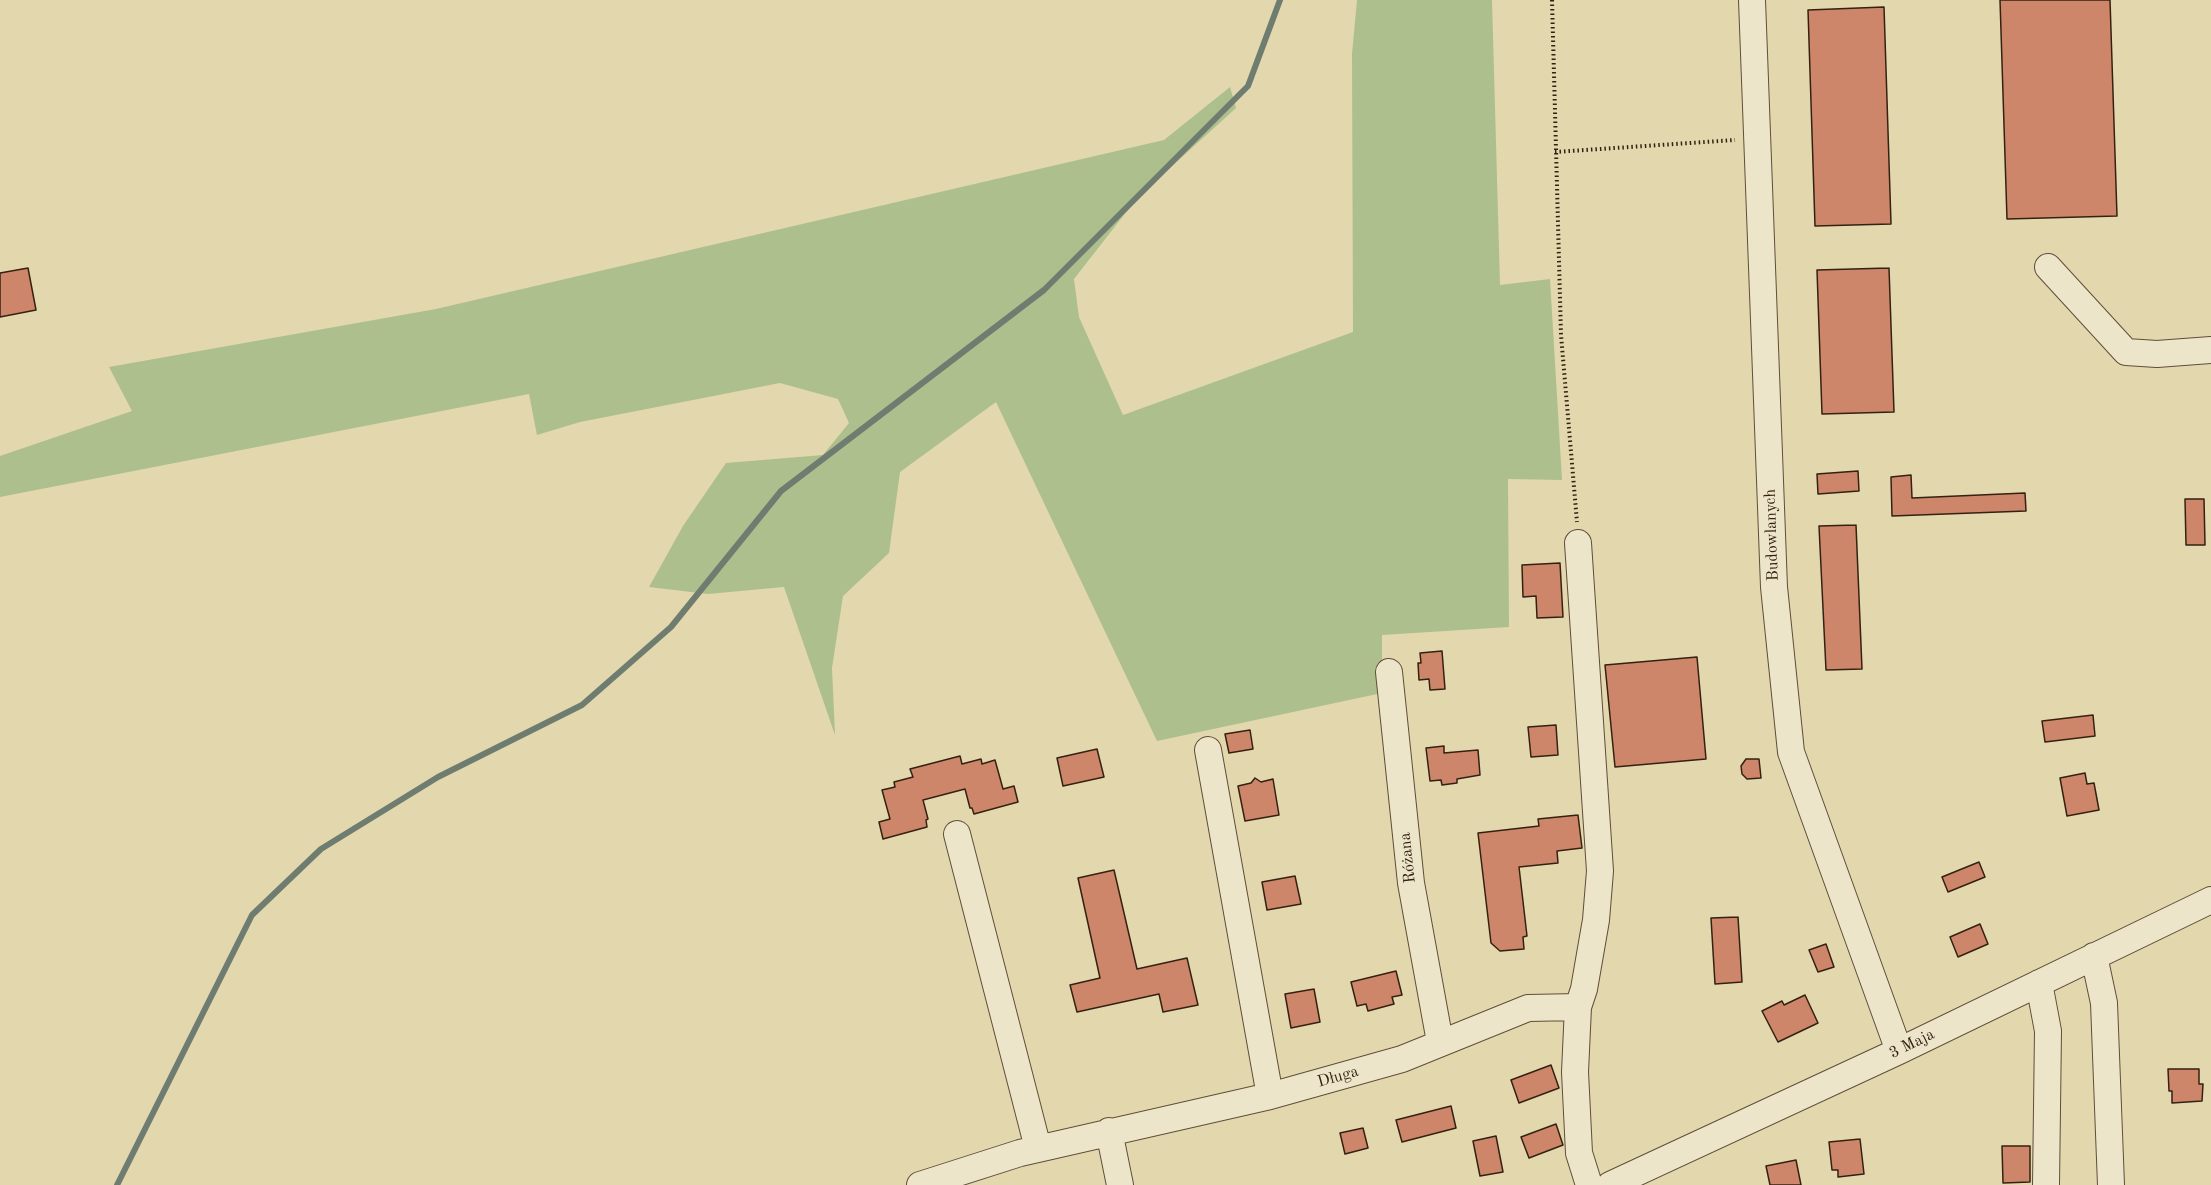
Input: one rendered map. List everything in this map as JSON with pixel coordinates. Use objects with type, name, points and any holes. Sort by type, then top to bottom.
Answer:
[{"type":"street","name":"Budowlanych","points":[[1752,0],[1774,587],[1791,752],[1899,1051]]},
{"type":"street","points":[[2048,267],[2126,352],[2157,354],[2211,350]]},
{"type":"street","points":[[1578,543],[1600,871],[1596,920],[1584,989],[1578,1007],[1575,1072],[1580,1153],[1589,1185]]},
{"type":"street","name":"Różana","points":[[1389,672],[1411,883],[1440,1042]]},
{"type":"street","points":[[1208,750],[1270,1096]]},
{"type":"street","points":[[957,834],[1038,1148]]},
{"type":"street","name":"3 Maja","points":[[1610,1185],[1899,1051],[2211,900]]},
{"type":"street","points":[[2094,956],[2104,1003],[2111,1185]]},
{"type":"street","points":[[2039,983],[2048,1031],[2046,1185]]},
{"type":"street","name":"Długa","points":[[920,1185],[1038,1148],[1270,1096],[1402,1059],[1528,1008],[1578,1007]]},
{"type":"street","points":[[1109,1131],[1120,1185]]},
{"type":"path","points":[[1552,0],[1561,335],[1578,543]]},
{"type":"path","points":[[1555,152],[1757,139]]},
{"type":"green space","points":[[1357,0],[1492,0],[1500,285],[1550,279],[1562,480],[1508,479],[1509,627],[1382,635],[1382,693],[1157,741],[996,402],[900,472],[889,553],[843,596],[832,668],[835,735],[784,587],[708,594],[649,587],[683,526],[726,463],[823,455],[849,423],[838,399],[780,383],[580,422],[537,435],[529,394],[0,497],[0,456],[132,411],[109,367],[436,309],[1164,140],[1230,87],[1236,108],[1138,197],[1074,279],[1079,317],[1123,415],[1353,332],[1352,54]]},
{"type":"building","points":[[2000,0],[2110,0],[2117,216],[2007,219]]},
{"type":"building","points":[[1884,7],[1891,224],[1815,226],[1808,10]]},
{"type":"building","points":[[28,268],[36,310],[0,317],[0,273]]},
{"type":"building","points":[[1889,268],[1894,412],[1822,414],[1817,270]]},
{"type":"building","points":[[1858,471],[1859,491],[1818,494],[1817,474]]},
{"type":"building","points":[[1911,475],[1912,498],[2025,493],[2026,511],[1892,516],[1891,477]]},
{"type":"building","points":[[2185,499],[2204,499],[2205,545],[2186,545]]},
{"type":"building","points":[[1856,525],[1862,669],[1826,670],[1819,526]]},
{"type":"building","points":[[1560,563],[1563,617],[1537,618],[1536,596],[1523,597],[1522,565]]},
{"type":"building","points":[[1442,651],[1445,689],[1430,690],[1429,679],[1419,680],[1420,653]]},
{"type":"building","points":[[1697,657],[1706,759],[1615,767],[1605,665]]},
{"type":"building","points":[[2093,715],[2095,736],[2045,742],[2042,721]]},
{"type":"building","points":[[1556,725],[1558,755],[1531,757],[1528,727]]},
{"type":"building","points":[[1250,730],[1253,749],[1229,753],[1225,734]]},
{"type":"building","points":[[1444,746],[1444,753],[1478,750],[1480,775],[1457,779],[1457,783],[1442,785],[1441,780],[1430,781],[1426,748]]},
{"type":"building","points":[[1097,749],[1104,777],[1063,786],[1057,758]]},
{"type":"building","points":[[960,756],[962,764],[981,759],[982,764],[995,760],[1003,789],[1014,786],[1018,802],[974,814],[965,789],[923,800],[928,819],[926,820],[927,827],[883,839],[879,822],[890,819],[882,790],[895,787],[894,782],[913,777],[910,769]]},
{"type":"building","points":[[1746,759],[1759,759],[1761,778],[1747,779],[1742,774],[1741,766]]},
{"type":"building","points":[[2085,773],[2087,784],[2094,783],[2099,810],[2067,816],[2060,778]]},
{"type":"building","points":[[1255,778],[1261,782],[1273,779],[1279,815],[1245,821],[1238,786],[1251,783]]},
{"type":"building","points":[[1578,815],[1582,848],[1557,851],[1558,863],[1519,867],[1527,936],[1523,937],[1524,949],[1500,951],[1491,943],[1478,833],[1539,826],[1538,819]]},
{"type":"building","points":[[1979,862],[1985,877],[1948,892],[1942,877]]},
{"type":"building","points":[[1114,870],[1137,969],[1187,958],[1198,1005],[1163,1012],[1159,994],[1077,1012],[1070,985],[1100,978],[1078,878]]},
{"type":"building","points":[[1295,876],[1301,904],[1267,910],[1262,882]]},
{"type":"building","points":[[1738,917],[1742,982],[1715,984],[1711,918]]},
{"type":"building","points":[[1980,924],[1988,944],[1958,957],[1950,937]]},
{"type":"building","points":[[1826,944],[1834,967],[1818,972],[1809,950]]},
{"type":"building","points":[[1396,971],[1402,995],[1392,997],[1394,1004],[1368,1011],[1366,1004],[1357,1006],[1351,982]]},
{"type":"building","points":[[1314,989],[1320,1022],[1291,1028],[1285,994]]},
{"type":"building","points":[[1805,995],[1818,1023],[1778,1042],[1762,1011],[1782,1001],[1784,1005]]},
{"type":"building","points":[[1551,1065],[1559,1088],[1519,1103],[1511,1080]]},
{"type":"building","points":[[2168,1069],[2199,1069],[2199,1084],[2203,1084],[2202,1101],[2172,1103]]},
{"type":"building","points":[[1451,1106],[1456,1128],[1402,1142],[1396,1120]]},
{"type":"building","points":[[1556,1124],[1563,1145],[1529,1158],[1521,1137]]},
{"type":"building","points":[[1363,1128],[1368,1148],[1345,1154],[1340,1133]]},
{"type":"building","points":[[1496,1136],[1503,1172],[1480,1176],[1473,1141]]},
{"type":"building","points":[[1860,1139],[1864,1174],[1838,1177],[1838,1170],[1832,1170],[1829,1142]]},
{"type":"building","points":[[2002,1146],[2030,1146],[2030,1182],[2003,1183]]},
{"type":"building","points":[[1796,1160],[1801,1185],[1770,1185],[1766,1166]]},
{"type":"waterway","points":[[117,1185],[252,915],[321,849],[438,777],[582,705],[671,627],[781,491],[1044,290],[1248,86],[1280,0]]}]
